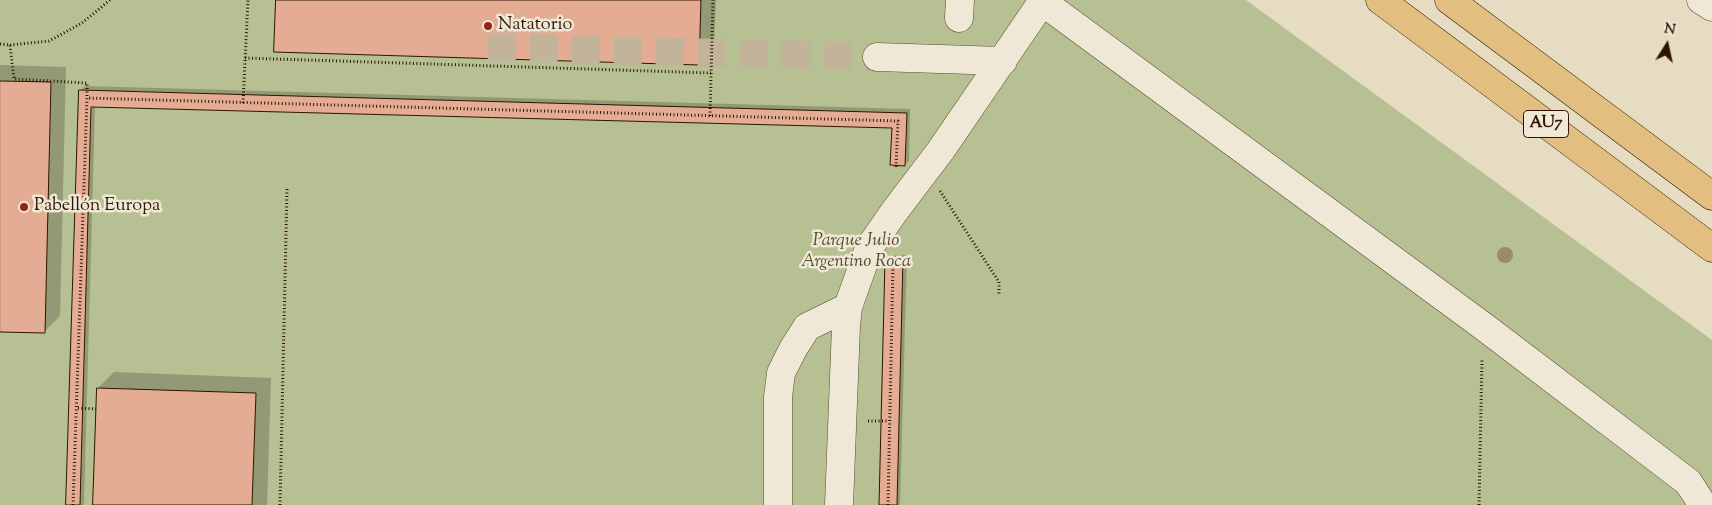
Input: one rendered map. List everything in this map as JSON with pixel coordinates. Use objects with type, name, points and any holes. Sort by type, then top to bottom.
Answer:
[{"type":"highway","name":"AU7","points":[[1380,0],[1712,248]]},
{"type":"highway","name":"AU7","points":[[1449,0],[1712,196]]},
{"type":"lane","points":[[1701,0],[1712,8]]},
{"type":"lane","points":[[839,505],[848,307],[868,248],[1003,61],[1041,1],[1483,326],[1688,482],[1702,505]]},
{"type":"lane","points":[[877,56],[1003,61]]},
{"type":"lane","points":[[778,505],[778,397],[781,373],[807,327],[848,307]]},
{"type":"path","points":[[0,44],[10,45],[49,41],[82,23],[110,0]]},
{"type":"path","points":[[244,103],[248,0]]},
{"type":"path","points":[[710,116],[714,0]]},
{"type":"path","points":[[10,45],[14,79],[87,83],[74,505]]},
{"type":"path","points":[[245,58],[711,73]]},
{"type":"path","points":[[87,98],[898,121],[894,212]]},
{"type":"path","points":[[926,170],[999,282],[999,296]]},
{"type":"path","points":[[280,505],[287,189]]},
{"type":"path","points":[[888,505],[893,262]]},
{"type":"path","points":[[1478,505],[1483,326]]},
{"type":"path","points":[[78,408],[96,409]]},
{"type":"green space","name":"Parque Julio Argentino Roca","points":[[0,0],[1246,0],[1712,340],[1712,505],[0,505]]},
{"type":"building","name":"Natatorio","points":[[276,0],[701,0],[699,65],[274,52]]},
{"type":"building","name":"Pabellón Europa","points":[[0,81],[51,82],[45,333],[0,332]]},
{"type":"building","points":[[79,90],[907,113],[905,166],[890,165],[892,128],[91,107],[80,505],[66,505]]},
{"type":"building","points":[[903,259],[897,505],[879,505],[885,260]]},
{"type":"building","points":[[97,388],[256,393],[252,505],[93,505]]},
{"type":"tunnel","points":[[488,47],[877,57]]},
{"type":"place","name":"Natatorio","points":[[488,26]]},
{"type":"place","name":"Pabellón Europa","points":[[24,207]]}]
